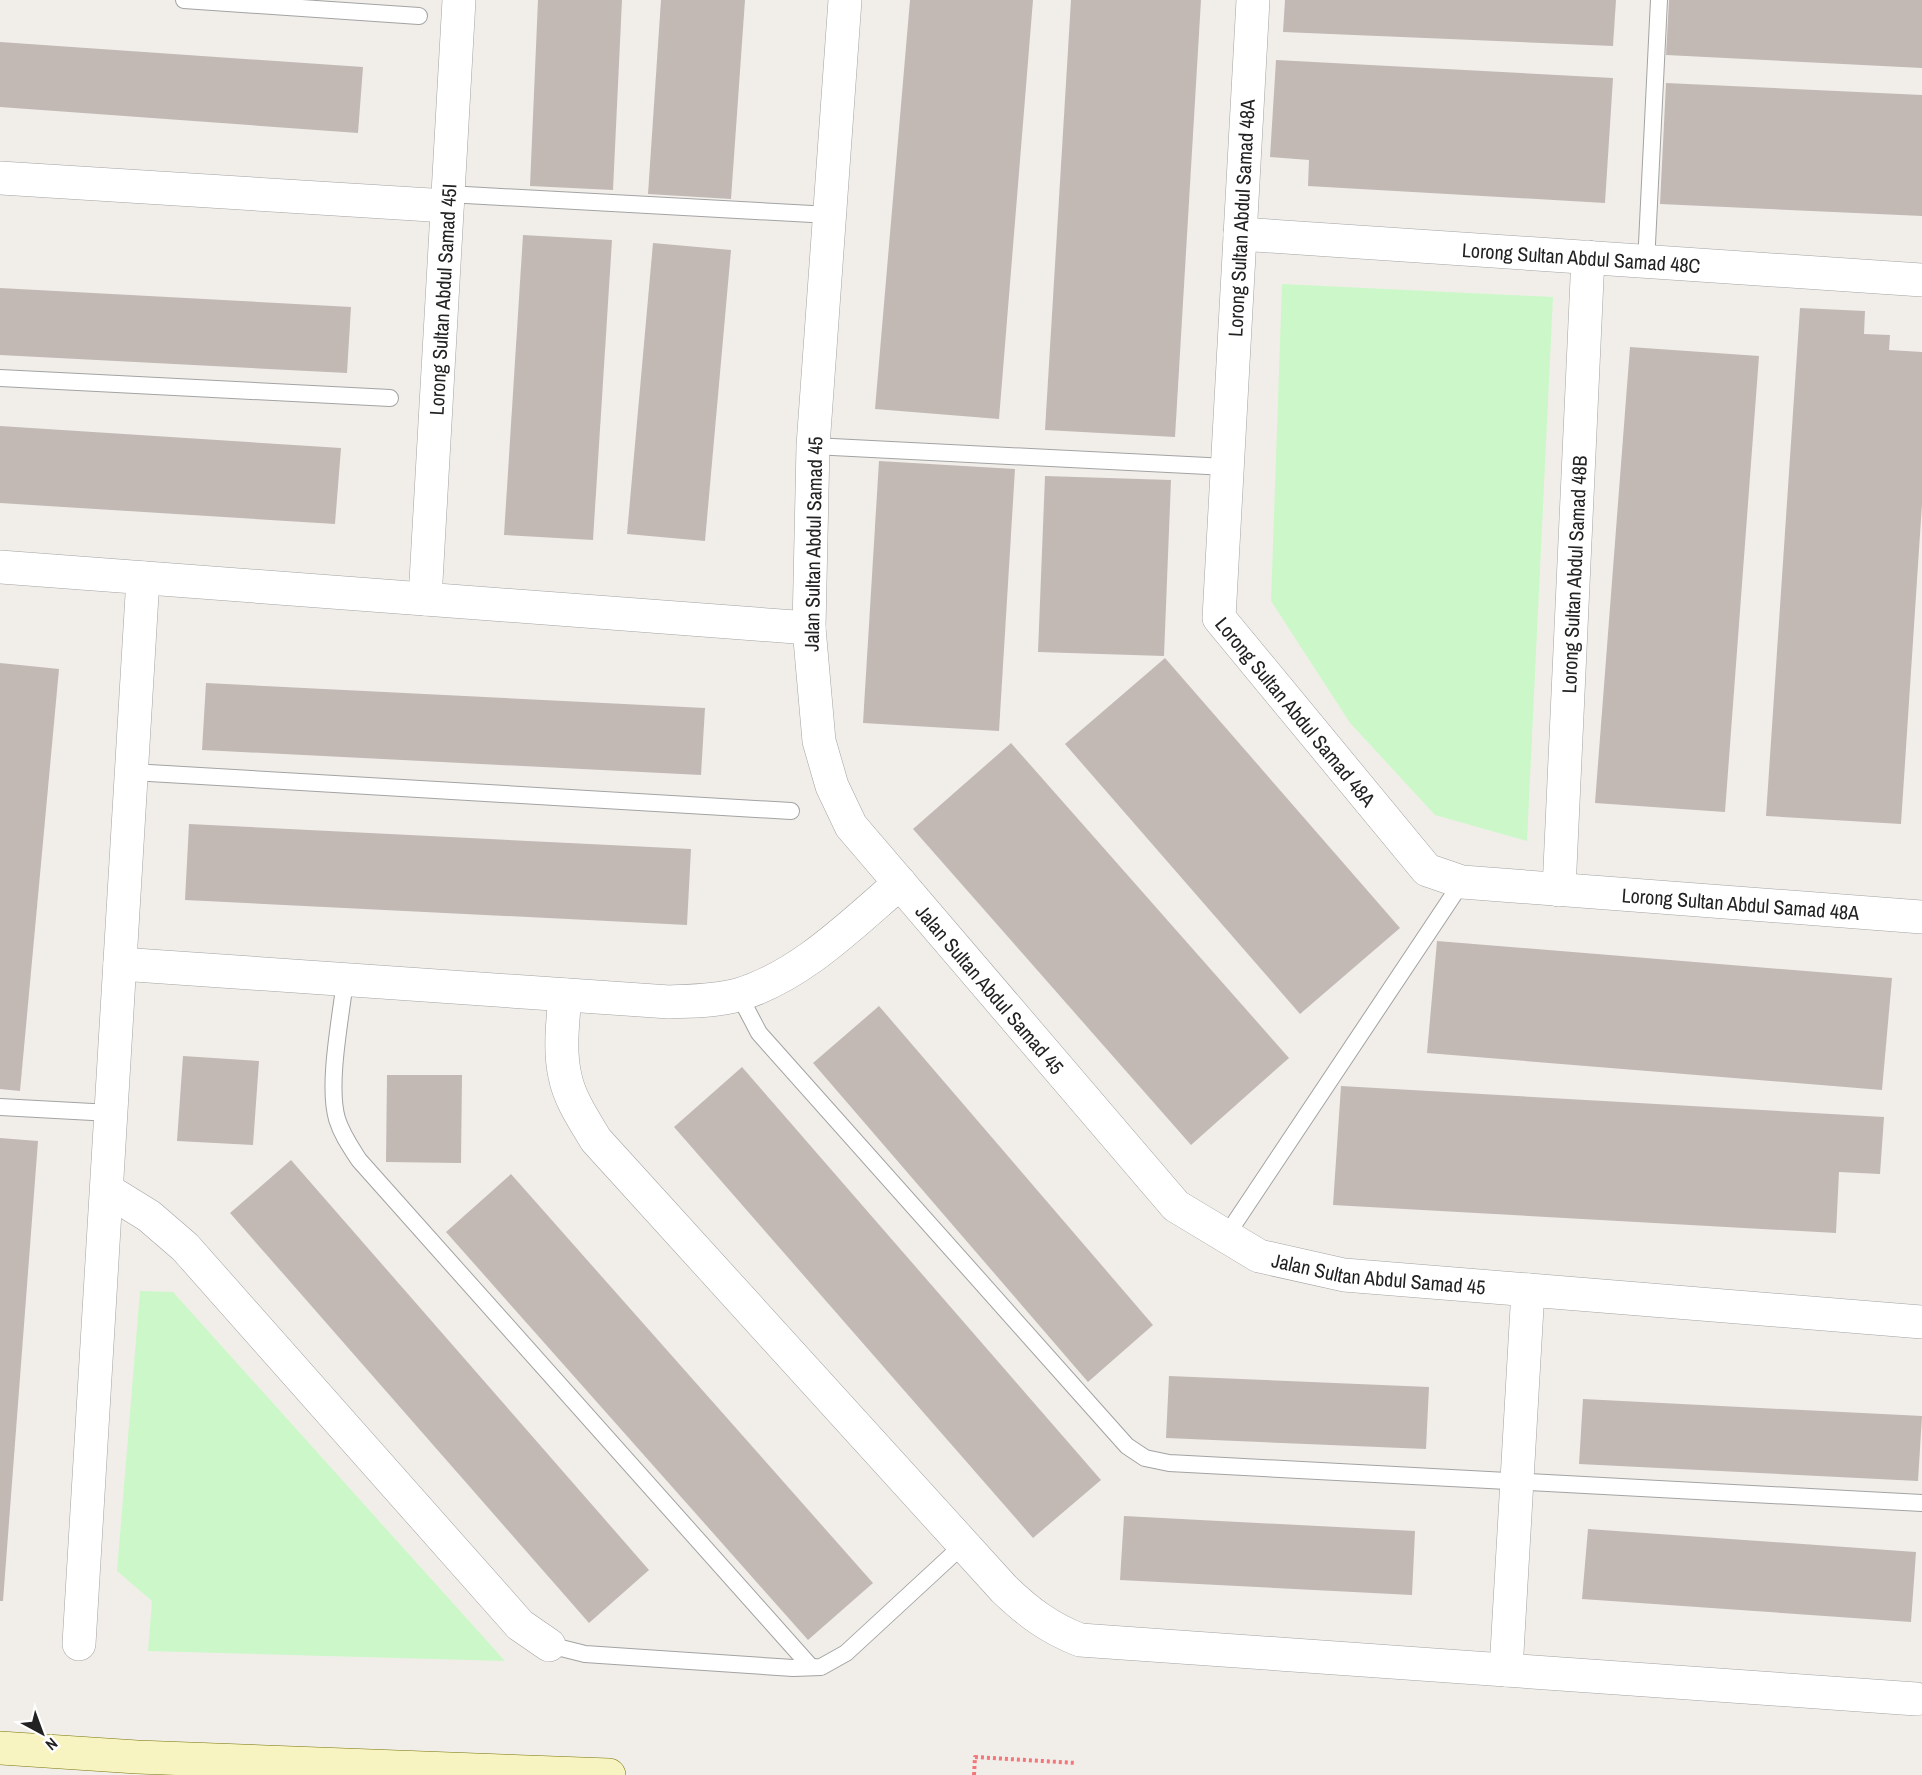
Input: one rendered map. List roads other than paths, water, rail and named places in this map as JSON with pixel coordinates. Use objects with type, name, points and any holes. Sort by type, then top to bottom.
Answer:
[{"type":"street","name":"Lorong Sultan Abdul Samad 45I","points":[[425,599],[459,0]]},
{"type":"street","name":"Jalan Sultan Abdul Samad 45","points":[[845,0],[813,446],[809,628],[819,741],[832,786],[851,826],[1176,1206],[1259,1256],[1344,1275],[1922,1322]]},
{"type":"street","name":"Lorong Sultan Abdul Samad 48A","points":[[1253,0],[1219,618],[1427,870],[1462,882],[1922,917]]},
{"type":"street","points":[[0,178],[447,200]]},
{"type":"street","name":"Lorong Sultan Abdul Samad 48C","points":[[1240,234],[1588,257],[1646,264],[1922,280]]},
{"type":"street","name":"Lorong Sultan Abdul Samad 48B","points":[[1559,890],[1588,257]]},
{"type":"street","points":[[0,567],[809,628]]},
{"type":"street","points":[[79,1644],[143,578]]},
{"type":"street","points":[[120,964],[669,1002],[739,995],[779,977],[806,961],[900,883]]},
{"type":"street","points":[[565,994],[562,1044],[565,1076],[577,1107],[596,1140],[963,1545],[1029,1613],[1054,1630],[1080,1640],[1916,1700]]},
{"type":"street","points":[[106,1190],[149,1215],[185,1247],[520,1625],[549,1644]]},
{"type":"street","points":[[1506,1670],[1528,1290]]},
{"type":"street","points":[[0,1748],[430,1771],[609,1775]]},
{"type":"lane","points":[[184,0],[419,16]]},
{"type":"lane","points":[[1646,264],[1659,0]]},
{"type":"lane","points":[[447,200],[830,215]]},
{"type":"lane","points":[[0,378],[390,398]]},
{"type":"lane","points":[[813,446],[1227,467]]},
{"type":"lane","points":[[132,772],[791,811]]},
{"type":"lane","points":[[1226,1236],[1462,882]]},
{"type":"lane","points":[[345,980],[334,1090],[337,1117],[345,1140],[375,1178],[811,1667]]},
{"type":"lane","points":[[739,995],[759,1033],[1127,1446],[1145,1458],[1169,1463],[1922,1503]]},
{"type":"lane","points":[[0,1107],[111,1113]]},
{"type":"lane","points":[[549,1644],[585,1654],[821,1667],[846,1653],[963,1545]]}]
